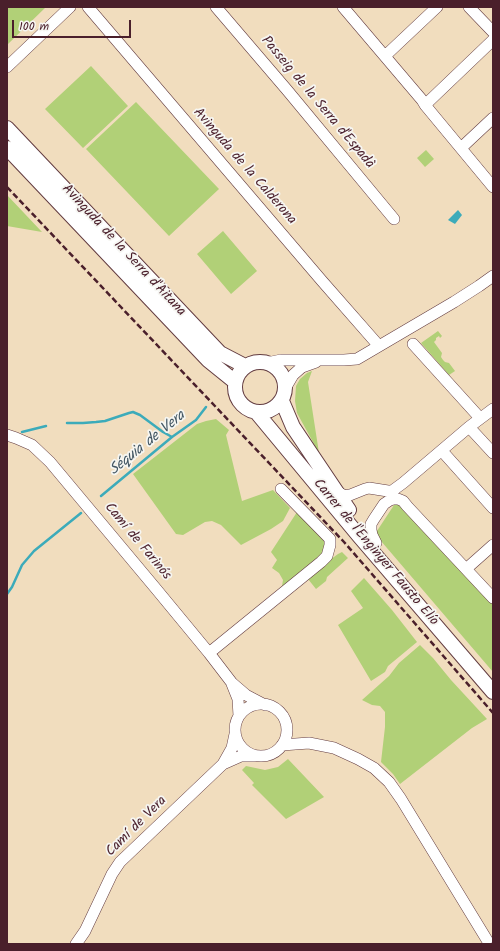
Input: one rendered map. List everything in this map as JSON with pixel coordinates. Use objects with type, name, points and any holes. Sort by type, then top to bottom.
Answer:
[{"type":"main road","name":"Avinguda de la Serra d'Aitana","points":[[7,128],[220,353],[245,366]]},
{"type":"main road","name":"Avinguda de la Serra d'Aitana","points":[[7,148],[208,360],[234,381]]},
{"type":"main road","points":[[254,362],[267,363],[279,372],[283,379],[284,394],[277,406],[264,413],[257,413],[249,410],[242,404],[237,397],[234,381],[240,370],[245,366],[254,362]]},
{"type":"main road","name":"Carrer de l'Enginyer Fausto Elío","points":[[284,394],[293,427],[354,517],[493,679]]},
{"type":"main road","name":"Carrer de l'Enginyer Fausto Elío","points":[[257,413],[359,536],[493,692]]},
{"type":"street","points":[[7,67],[70,7]]},
{"type":"street","name":"Avinguda de la Calderona","points":[[88,7],[379,346]]},
{"type":"street","name":"Passeig de la Serra d'Espadà","points":[[216,7],[394,219]]},
{"type":"street","points":[[344,7],[493,188]]},
{"type":"street","points":[[385,56],[437,7]]},
{"type":"street","points":[[469,7],[493,32]]},
{"type":"street","points":[[425,105],[493,40]]},
{"type":"street","points":[[461,148],[493,118]]},
{"type":"street","points":[[267,363],[281,360],[357,359],[473,290],[493,276]]},
{"type":"street","points":[[413,344],[480,418]]},
{"type":"street","points":[[284,394],[293,375],[302,367],[322,360]]},
{"type":"street","points":[[336,492],[345,496],[369,488],[392,491],[480,418],[493,409]]},
{"type":"street","points":[[469,427],[493,453]]},
{"type":"street","name":"Camí de Farinós","points":[[7,435],[32,445],[50,462],[210,653],[232,683],[246,695],[265,704]]},
{"type":"street","points":[[442,451],[493,508]]},
{"type":"street","points":[[403,483],[400,489],[400,497],[403,501],[493,598]]},
{"type":"street","points":[[210,653],[322,562],[326,556],[330,545],[330,539],[281,489]]},
{"type":"street","name":"Carrer de l'Enginyer Fausto Elío","points":[[376,543],[371,530],[371,524],[374,519],[384,504],[390,500],[398,499],[403,501]]},
{"type":"street","points":[[466,569],[493,545]]},
{"type":"street","name":"Camí de Farinós","points":[[232,683],[238,699],[239,716]]},
{"type":"street","points":[[265,704],[278,710],[283,716],[287,730],[286,738],[278,751],[265,756],[258,756],[250,754],[243,749],[238,742],[235,734],[235,728],[239,716],[250,706],[265,704]]},
{"type":"street","points":[[287,730],[309,743]]},
{"type":"street","name":"Camí de Vera","points":[[76,944],[85,931],[112,874],[120,862],[223,764],[232,748],[235,734]]},
{"type":"street","points":[[282,745],[309,743],[334,748],[358,758],[374,768],[389,782],[401,799],[489,943]]},
{"type":"street","name":"Camí de Vera","points":[[223,764],[241,756],[258,756]]},
{"type":"green space","points":[[7,7],[46,7],[7,45]]},
{"type":"green space","points":[[91,66],[128,106],[83,148],[45,109]]},
{"type":"green space","points":[[136,102],[219,189],[169,236],[86,149]]},
{"type":"green space","points":[[426,150],[434,159],[425,167],[417,158]]},
{"type":"green space","points":[[7,195],[42,232],[7,226]]},
{"type":"green space","points":[[223,231],[257,271],[231,294],[197,254]]},
{"type":"green space","points":[[438,331],[442,336],[440,338],[439,336],[436,338],[434,342],[442,353],[441,357],[443,360],[449,363],[455,371],[449,375],[421,343]]},
{"type":"green space","points":[[312,371],[308,382],[319,453],[297,413],[295,401],[296,386],[300,379]]},
{"type":"green space","points":[[216,419],[229,430],[226,435],[242,501],[273,490],[290,508],[283,521],[241,545],[221,525],[212,521],[205,522],[183,535],[176,534],[133,474],[197,424]]},
{"type":"green space","points":[[396,502],[493,603],[493,672],[375,534]]},
{"type":"green space","points":[[297,512],[327,540],[322,556],[284,587],[282,586],[283,580],[279,573],[272,568],[277,560],[271,552]]},
{"type":"green space","points":[[342,552],[348,558],[327,577],[326,581],[316,589],[308,579],[323,565]]},
{"type":"green space","points":[[364,578],[417,642],[388,666],[385,672],[371,681],[338,625],[363,608],[351,591]]},
{"type":"green space","points":[[420,645],[487,719],[472,728],[400,784],[393,774],[381,762],[385,712],[380,706],[372,705],[362,700],[389,676],[399,663]]},
{"type":"green space","points":[[288,759],[324,797],[286,819],[252,785],[254,783],[242,770],[246,766],[265,770],[278,767]]},
{"type":"water","points":[[458,210],[462,215],[455,224],[448,220]]},
{"type":"waterway","name":"Séquia de Vera","points":[[101,496],[172,437],[196,420],[206,407]]},
{"type":"waterway","points":[[67,423],[105,421],[133,412],[140,415],[172,437]]},
{"type":"waterway","points":[[22,432],[46,426]]},
{"type":"waterway","name":"Séquia de Vera","points":[[7,594],[12,587],[22,565],[34,551],[81,513]]},
{"type":"railway","points":[[7,187],[344,542],[493,713]]}]
